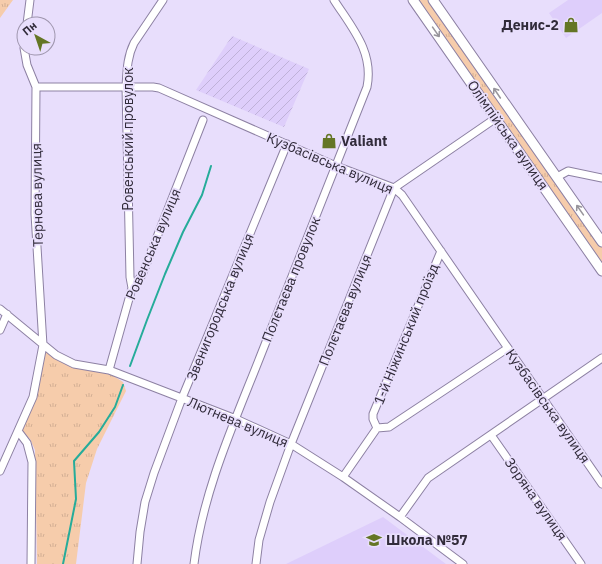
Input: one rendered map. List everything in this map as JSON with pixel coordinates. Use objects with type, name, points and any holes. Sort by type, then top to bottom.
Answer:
[{"type":"main road","name":"Олімпійська вулиця","points":[[413,0],[602,271]]},
{"type":"main road","name":"Олімпійська вулиця","points":[[433,0],[602,242]]},
{"type":"main road","points":[[496,118],[508,109]]},
{"type":"street","points":[[28,16],[30,0]]},
{"type":"street","name":"Ровенський провулок","points":[[132,288],[130,278],[126,87],[127,63],[131,50],[163,0]]},
{"type":"street","name":"Полєтаєва провулок","points":[[194,564],[205,506],[236,419],[367,87],[369,68],[365,50],[334,0]]},
{"type":"street","name":"Тернова вулиця","points":[[0,471],[34,397],[43,345],[35,214],[36,87],[27,65],[25,56]]},
{"type":"street","name":"Кузбасівська вулиця","points":[[36,87],[159,88],[336,166],[394,188],[402,195],[602,484]]},
{"type":"street","points":[[394,188],[496,118]]},
{"type":"street","name":"Ровенська вулиця","points":[[109,370],[132,288],[142,275],[203,120]]},
{"type":"street","name":"Звенигородська вулиця","points":[[137,564],[145,502],[154,473],[182,398],[287,144]]},
{"type":"street","points":[[557,177],[568,171],[602,178]]},
{"type":"street","name":"Полєтаєва вулиця","points":[[256,564],[264,521],[291,444],[394,188]]},
{"type":"street","name":"1-й Ніжинський проїзд","points":[[377,428],[373,419],[373,414],[440,250]]},
{"type":"street","name":"Лютнева вулиця","points":[[0,309],[56,355],[74,364],[109,370],[236,419],[291,444],[343,477],[464,564]]},
{"type":"street","points":[[0,330],[7,314]]},
{"type":"street","points":[[343,477],[377,428],[389,427],[508,348]]},
{"type":"street","points":[[400,517],[427,479],[602,358]]},
{"type":"street","points":[[18,431],[27,443],[32,462],[31,564]]},
{"type":"street","name":"Зоряна вулиця","points":[[491,435],[581,564]]},
{"type":"shaded area","name":"Денис-2","points":[[568,0],[602,0],[602,13],[566,38],[549,13]]},
{"type":"shaded area","points":[[232,36],[309,69],[284,127],[196,90]]},
{"type":"shaded area","name":"Школа №57","points":[[383,517],[446,564],[286,564]]},
{"type":"green space","points":[[0,0],[13,0],[0,18]]},
{"type":"green space","points":[[413,0],[433,0],[602,243],[602,271]]},
{"type":"green space","points":[[45,345],[73,366],[109,373],[123,382],[126,391],[97,449],[86,483],[76,564],[37,564],[35,450],[30,439],[21,431]]},
{"type":"waterway","points":[[130,366],[165,274],[183,232],[202,195],[211,166]]},
{"type":"waterway","points":[[63,564],[76,499],[74,461],[99,432],[115,407],[123,385]]},
{"type":"place","name":"Денис-2","points":[[571,25]]},
{"type":"place","name":"Valiant","points":[[329,141]]},
{"type":"place","name":"Школа №57","points":[[374,540]]}]
